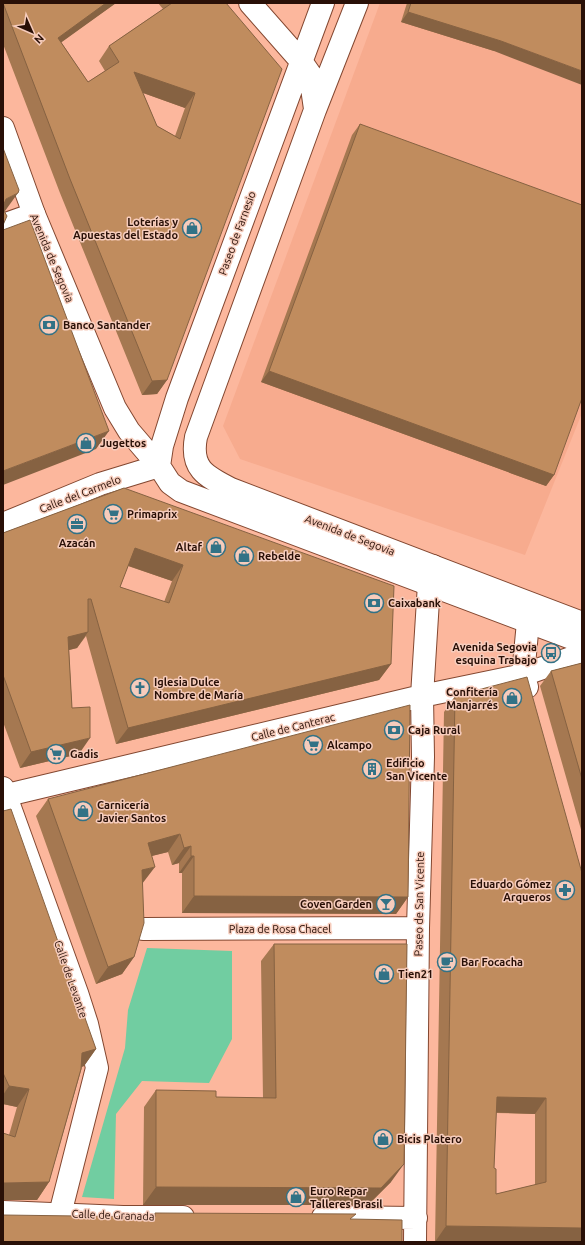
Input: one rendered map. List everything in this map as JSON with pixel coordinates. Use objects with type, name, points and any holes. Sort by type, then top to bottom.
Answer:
[{"type":"street","points":[[250,3],[301,61],[310,74],[316,110]]},
{"type":"street","name":"Paseo de Farnesio","points":[[159,466],[162,446],[177,398],[323,3]]},
{"type":"street","points":[[159,466],[166,464],[181,453],[196,437],[316,110],[357,3]]},
{"type":"street","name":"Avenida de Segovia","points":[[3,128],[34,214],[115,408],[141,447],[159,466],[170,483],[181,491],[431,575],[582,623]]},
{"type":"street","points":[[3,225],[34,214]]},
{"type":"street","name":"Avenida de Segovia","points":[[196,437],[194,450],[196,462],[202,472],[213,480],[431,575],[528,622],[582,642]]},
{"type":"street","name":"Calle del Carmelo","points":[[3,524],[100,484],[159,466]]},
{"type":"street","name":"Paseo de San Vicente","points":[[415,1242],[418,928],[423,757],[422,696],[431,575]]},
{"type":"street","points":[[528,622],[523,675],[533,704]]},
{"type":"street","name":"Calle de Canterac","points":[[4,793],[422,696],[523,675],[582,654]]},
{"type":"street","name":"Calle de Levante","points":[[4,793],[77,993],[87,1024],[97,1068],[60,1214]]},
{"type":"street","name":"Plaza de Rosa Chacel","points":[[143,929],[418,928]]},
{"type":"street","name":"Calle de Granada","points":[[3,1212],[123,1217],[201,1217]]},
{"type":"street","points":[[302,1217],[416,1218]]},
{"type":"shaded area","points":[[380,3],[582,3],[582,413],[525,555],[240,459],[223,426]]},
{"type":"green space","points":[[147,948],[232,951],[232,1039],[209,1083],[142,1081],[116,1114],[114,1199],[82,1197],[125,1048],[128,1010]]},
{"type":"building","points":[[3,3],[106,3],[58,38],[88,82],[119,62],[109,46],[172,3],[226,3],[282,69],[167,380],[152,381],[70,179]],"holes":[[[134,72],[195,93],[180,139],[157,126]]]},
{"type":"building","points":[[411,3],[582,3],[582,71],[501,41],[408,12]]},
{"type":"building","points":[[360,124],[582,205],[582,398],[554,475],[269,371]]},
{"type":"building","points":[[3,148],[19,190],[18,193],[6,199],[4,211],[7,216],[3,225]]},
{"type":"building","points":[[30,220],[109,431],[3,471],[3,230]]},
{"type":"building","points":[[124,488],[394,586],[391,664],[128,728],[91,599],[88,599],[88,632],[68,637],[72,708],[90,707],[90,738],[31,752],[3,675],[3,533]],"holes":[[[135,548],[183,565],[169,603],[120,587]]]},
{"type":"building","points":[[582,663],[582,779],[551,671]]},
{"type":"building","points":[[527,677],[582,873],[582,1228],[446,1226],[455,696]],"holes":[[[497,1097],[546,1098],[546,1182],[496,1194],[496,1169],[494,1168]]]},
{"type":"building","points":[[410,705],[408,897],[194,896],[194,856],[191,856],[191,846],[184,848],[180,834],[148,843],[155,867],[142,870],[144,923],[134,957],[108,967],[48,799]]},
{"type":"building","points":[[11,809],[96,1049],[82,1053],[81,1069],[49,1182],[3,1183],[3,1133],[15,1137],[29,1089],[9,1086],[3,1073],[3,811]]},
{"type":"building","points":[[274,944],[407,944],[404,1164],[381,1188],[156,1187],[156,1090],[216,1091],[216,1097],[276,1098]]},
{"type":"building","points":[[155,1213],[356,1214],[350,1219],[402,1220],[402,1242],[3,1242],[3,1215],[155,1217]]},
{"type":"place","name":"Loterías y Apuestas del Estado","points":[[192,228]]},
{"type":"place","name":"Banco Santander","points":[[49,325]]},
{"type":"place","name":"Jugettos","points":[[86,443]]},
{"type":"place","name":"Primaprix","points":[[113,514]]},
{"type":"place","name":"Azacán","points":[[77,524]]},
{"type":"place","name":"Altaf","points":[[216,547]]},
{"type":"place","name":"Rebelde","points":[[244,556]]},
{"type":"place","name":"Caixabank","points":[[374,603]]},
{"type":"place","name":"Avenida Segovia esquina Trabajo","points":[[551,653]]},
{"type":"place","name":"Iglesia Dulce Nombre de María","points":[[140,688]]},
{"type":"place","name":"Confitería Manjarrés","points":[[512,698]]},
{"type":"place","name":"Caja Rural","points":[[394,730]]},
{"type":"place","name":"Alcampo","points":[[313,745]]},
{"type":"place","name":"Gadis","points":[[56,754]]},
{"type":"place","name":"Edificio San Vicente","points":[[372,769]]},
{"type":"place","name":"Carnicería Javier Santos","points":[[83,811]]},
{"type":"place","name":"Eduardo Gómez Arqueros","points":[[565,890]]},
{"type":"place","name":"Coven Garden","points":[[386,904]]},
{"type":"place","name":"Bar Focacha","points":[[447,962]]},
{"type":"place","name":"Tien21","points":[[384,974]]},
{"type":"place","name":"Bicis Platero","points":[[383,1139]]},
{"type":"place","name":"Euro Repar Talleres Brasil","points":[[296,1197]]}]
